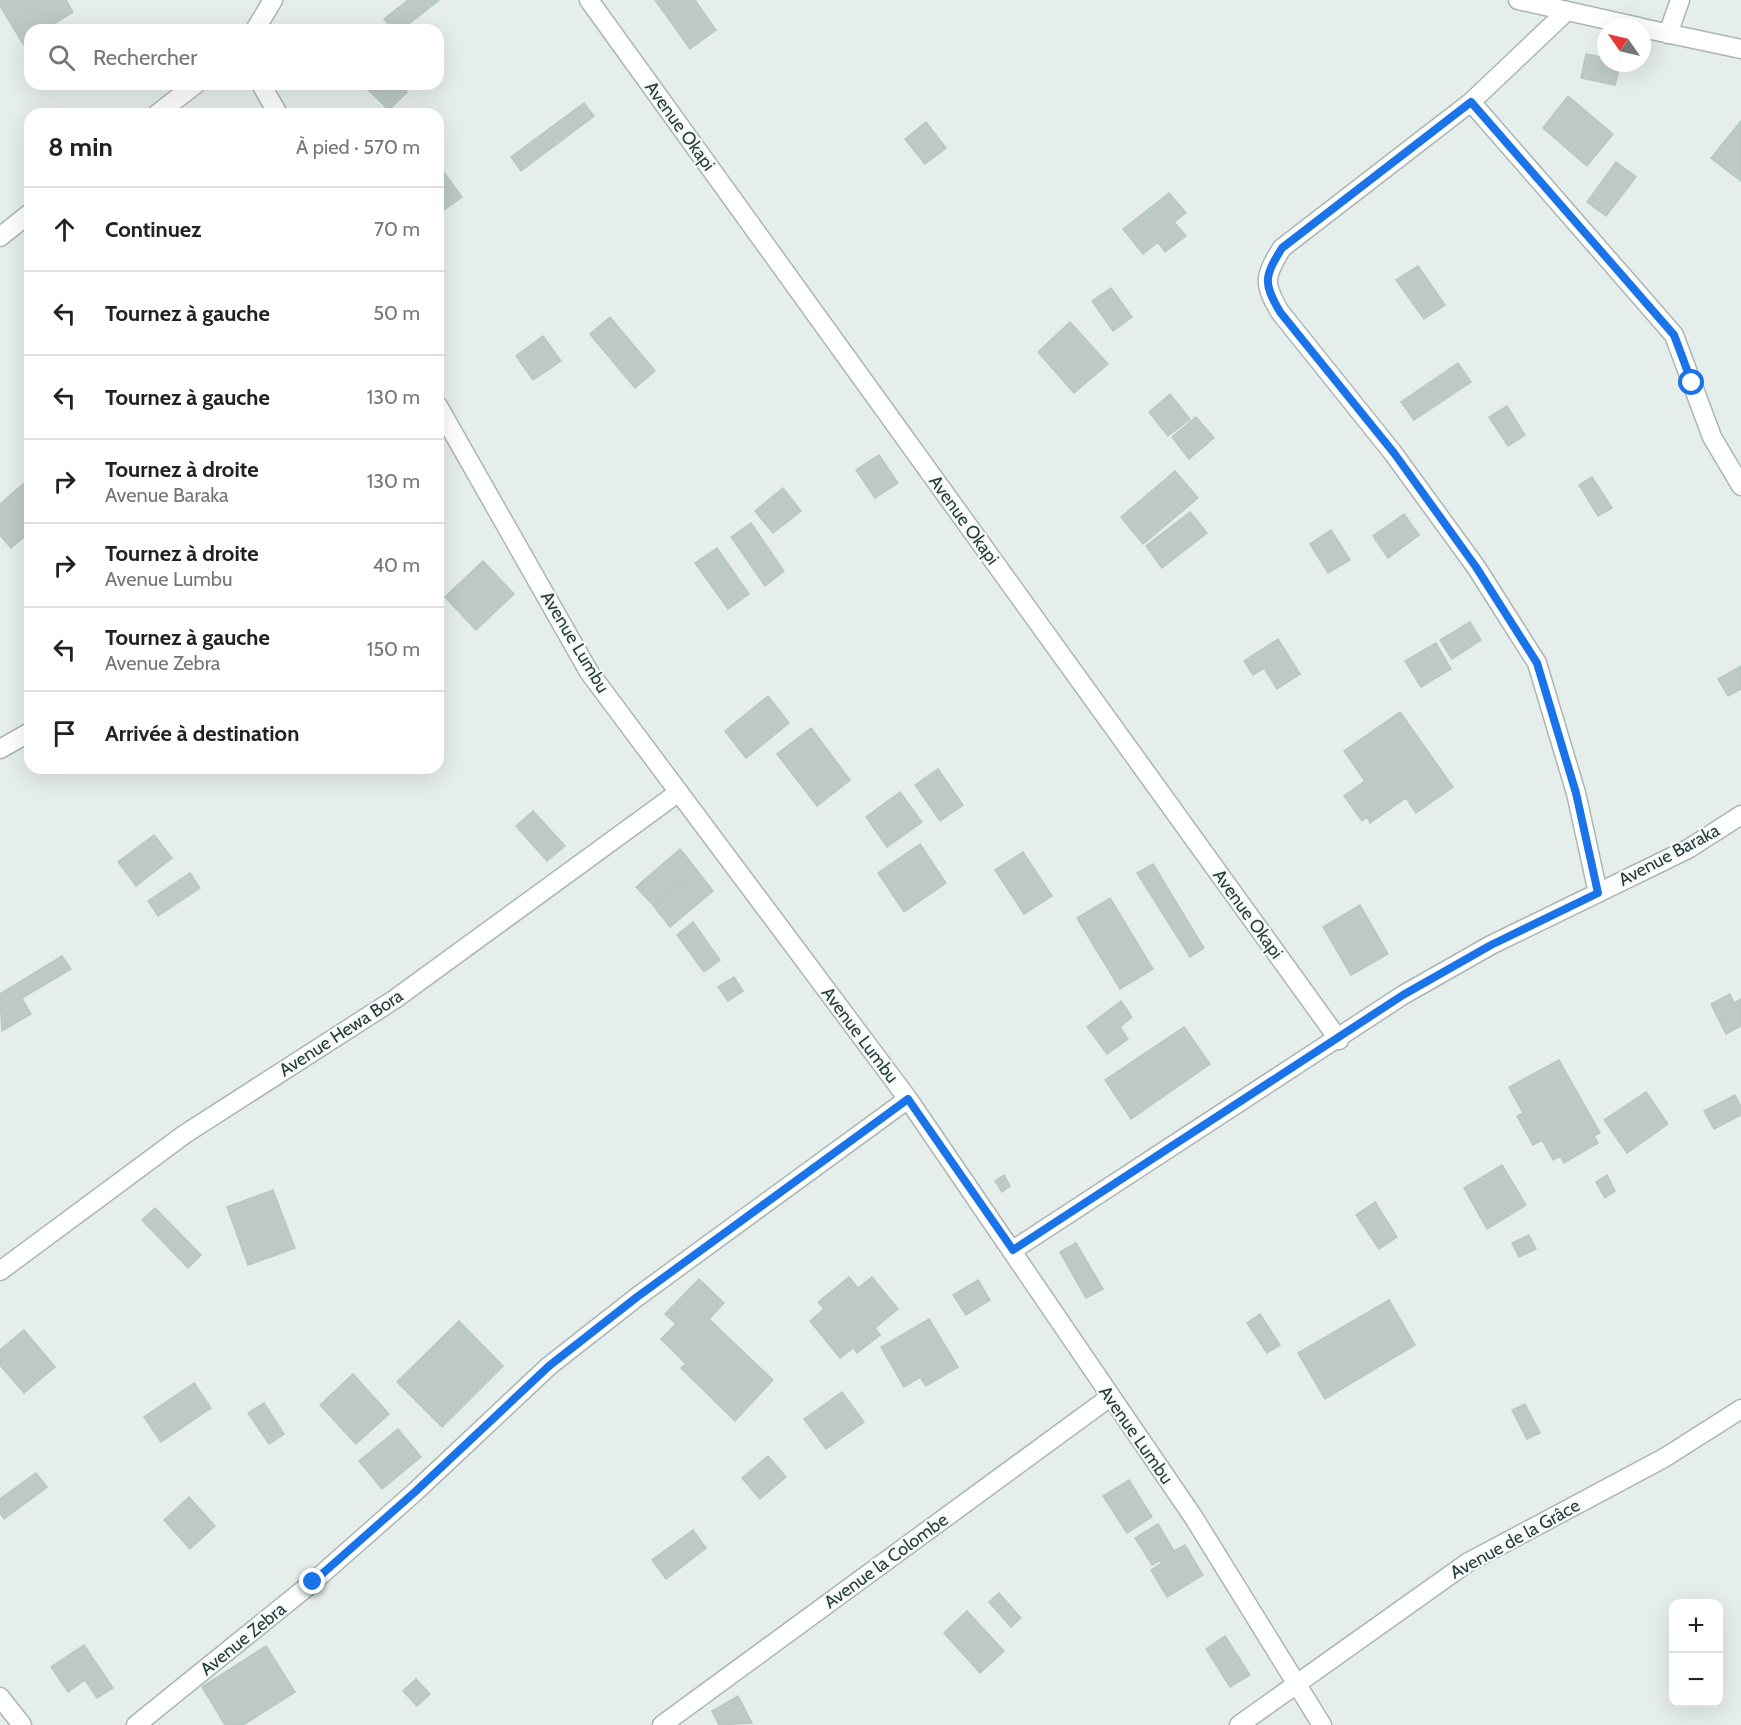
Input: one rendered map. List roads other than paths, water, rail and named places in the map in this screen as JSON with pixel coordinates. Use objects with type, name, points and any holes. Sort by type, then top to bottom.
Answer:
[{"type":"street","points":[[259,24],[273,0]]},
{"type":"street","name":"Avenue Okapi","points":[[590,0],[1339,1040]]},
{"type":"street","points":[[1518,0],[1599,18]]},
{"type":"street","points":[[1668,33],[1680,0]]},
{"type":"street","points":[[1567,11],[1471,102],[1282,248],[1268,270],[1266,288],[1280,312],[1394,453],[1476,567],[1537,663],[1576,793],[1598,893]]},
{"type":"street","points":[[1651,29],[1741,49]]},
{"type":"street","points":[[165,108],[187,90]]},
{"type":"street","points":[[264,90],[275,108]]},
{"type":"street","points":[[1471,102],[1674,335],[1712,436],[1741,486]]},
{"type":"street","points":[[0,237],[24,218]]},
{"type":"street","name":"Avenue Lumbu","points":[[444,417],[589,672],[908,1099],[1194,1518],[1322,1725]]},
{"type":"street","points":[[0,749],[24,735]]},
{"type":"street","name":"Avenue Hewa Bora","points":[[0,1271],[185,1134],[395,999],[680,792]]},
{"type":"street","name":"Avenue Baraka","points":[[1013,1250],[1339,1040],[1403,995],[1491,945],[1688,849],[1741,815]]},
{"type":"street","name":"Avenue Zebra","points":[[136,1725],[313,1582],[416,1491],[549,1366],[637,1297],[908,1099]]},
{"type":"street","name":"Avenue la Colombe","points":[[662,1725],[1110,1397]]},
{"type":"street","name":"Avenue de la Grâce","points":[[1239,1725],[1467,1563],[1664,1458],[1741,1409]]},
{"type":"street","points":[[0,1697],[22,1725]]}]
